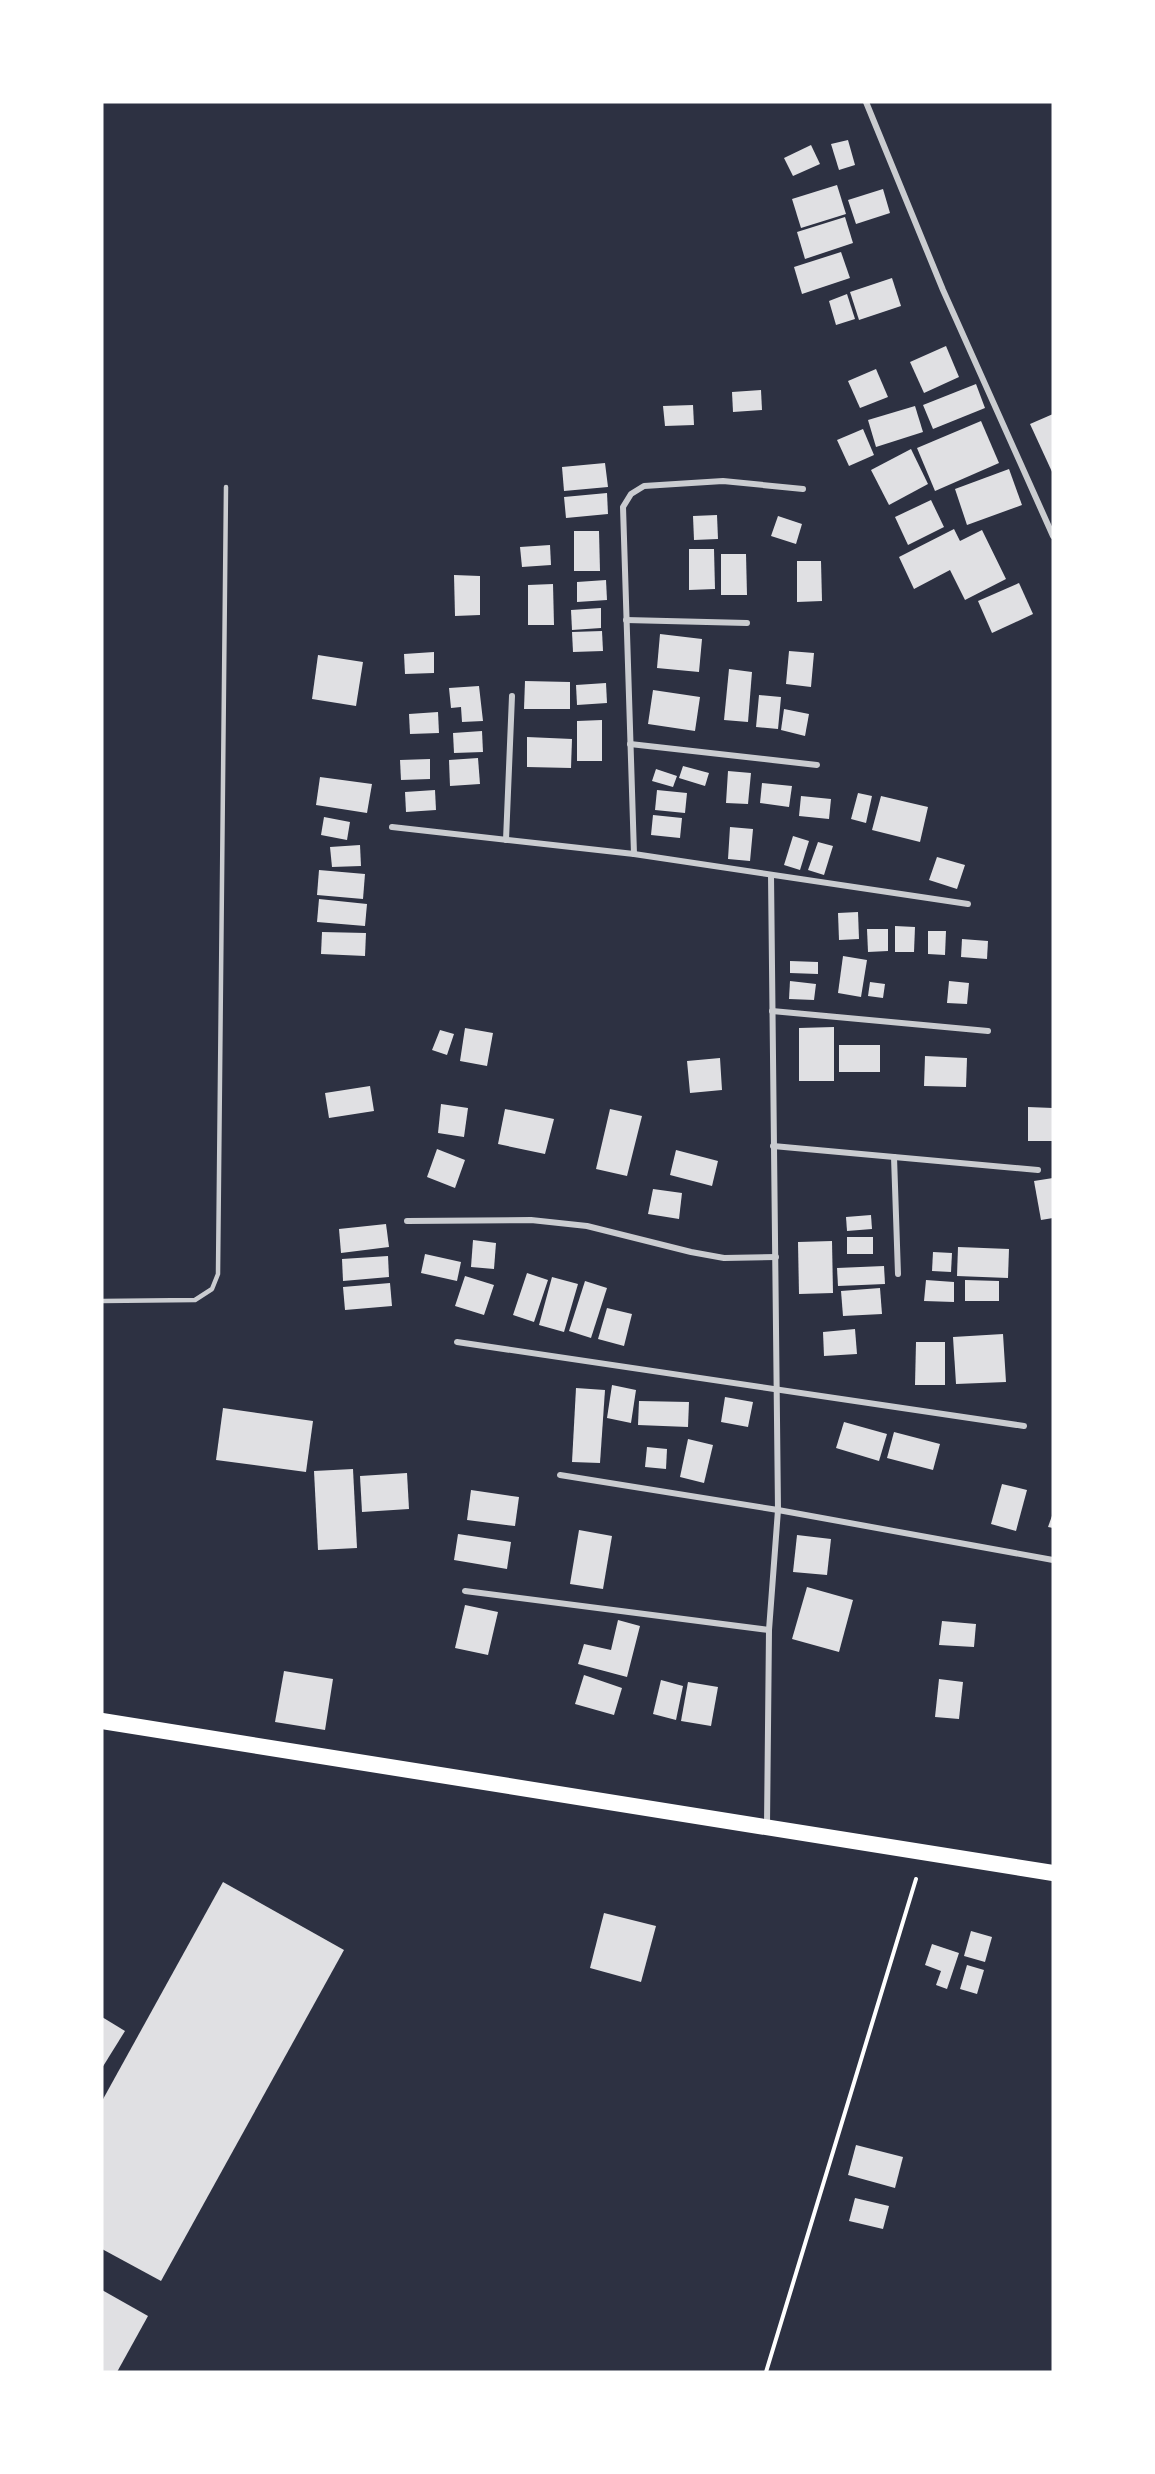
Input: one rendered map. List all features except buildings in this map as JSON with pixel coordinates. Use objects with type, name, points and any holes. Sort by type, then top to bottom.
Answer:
[{"type":"highway","points":[[102,1721],[1053,1873]]},
{"type":"street","points":[[866,102],[943,290],[1053,536]]},
{"type":"street","points":[[634,854],[623,507],[631,494],[644,486],[723,481],[802,489]]},
{"type":"street","points":[[627,620],[747,623]]},
{"type":"street","points":[[506,840],[512,696]]},
{"type":"street","points":[[630,744],[817,765]]},
{"type":"street","points":[[392,827],[634,854],[968,904]]},
{"type":"street","points":[[767,1827],[769,1630],[778,1510],[771,874]]},
{"type":"street","points":[[772,1011],[988,1031]]},
{"type":"street","points":[[773,1146],[1038,1170]]},
{"type":"street","points":[[894,1157],[898,1274]]},
{"type":"street","points":[[407,1221],[542,1221],[587,1226],[724,1258],[776,1257]]},
{"type":"street","points":[[457,1342],[1024,1426]]},
{"type":"street","points":[[560,1475],[778,1510],[1053,1560]]},
{"type":"street","points":[[465,1591],[769,1630]]},
{"type":"lane","points":[[102,1301],[195,1300],[212,1289],[218,1274],[226,487]]},
{"type":"path","points":[[766,2372],[925,1851]]}]
